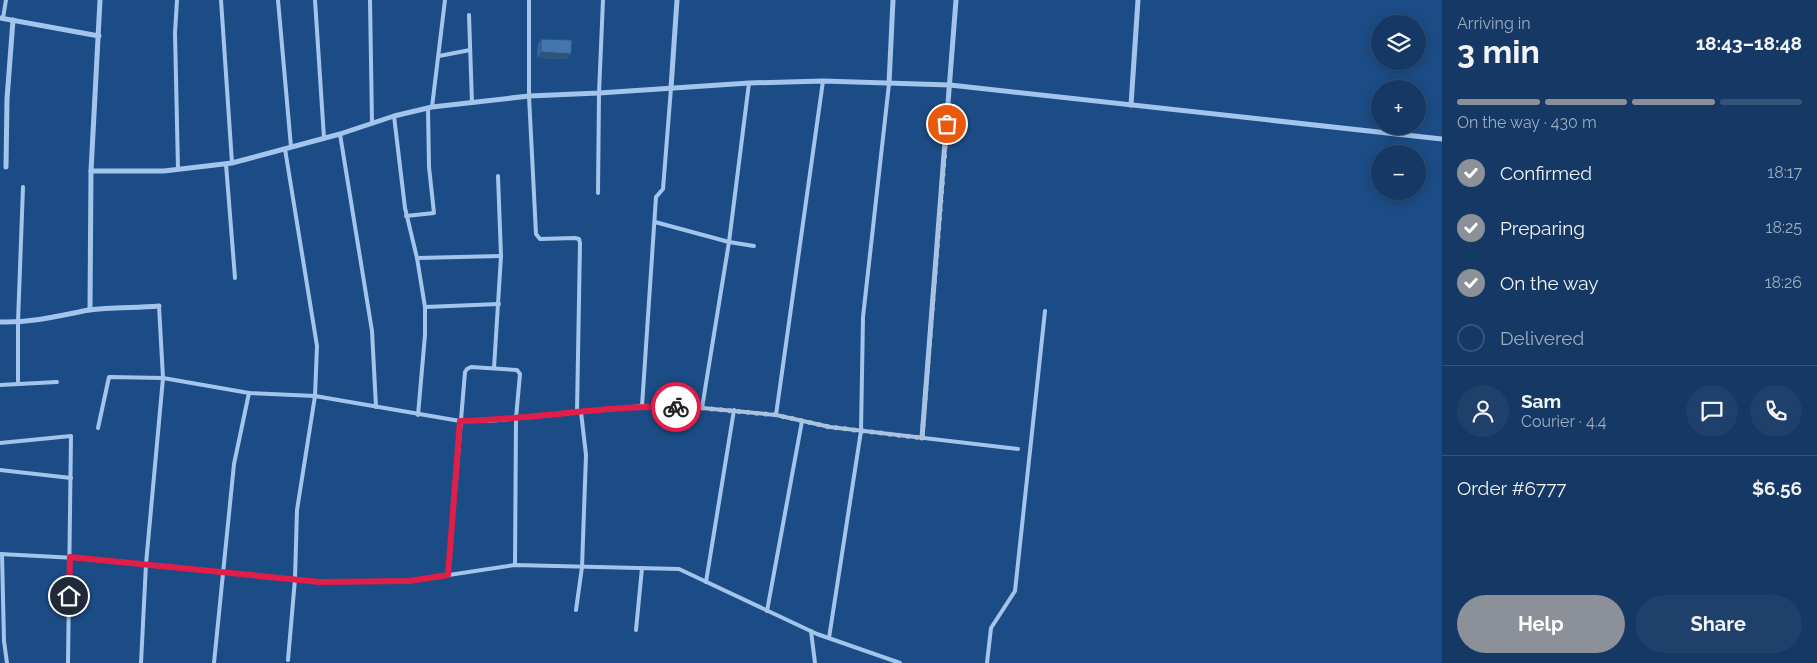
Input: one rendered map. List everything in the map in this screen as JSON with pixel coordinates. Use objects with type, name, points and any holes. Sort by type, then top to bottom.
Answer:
[{"type":"street","points":[[90,310],[91,171],[100,0]]},
{"type":"street","points":[[671,88],[677,0]]},
{"type":"street","points":[[889,84],[893,0]]},
{"type":"street","points":[[922,438],[956,0]]},
{"type":"street","points":[[1131,105],[1138,0]]},
{"type":"street","points":[[1,18],[99,36]]},
{"type":"street","points":[[6,167],[13,20]]},
{"type":"street","points":[[91,171],[164,171],[229,163],[340,134],[394,116],[430,107],[529,96],[749,83],[823,81],[950,85],[1442,139]]},
{"type":"street","points":[[0,322],[57,318],[90,310],[159,306]]},
{"type":"lane","points":[[1,18],[6,0]]},
{"type":"lane","points":[[177,0],[175,33],[178,169]]},
{"type":"lane","points":[[221,0],[235,278]]},
{"type":"lane","points":[[278,0],[291,147]]},
{"type":"lane","points":[[315,0],[324,138]]},
{"type":"lane","points":[[370,0],[372,123]]},
{"type":"lane","points":[[406,216],[434,213],[429,167],[430,107],[439,56],[445,0]]},
{"type":"lane","points":[[530,0],[529,96],[536,234],[540,240],[575,238],[579,239],[580,243],[579,412],[586,455],[582,567],[576,610]]},
{"type":"lane","points":[[598,194],[599,93],[603,0]]},
{"type":"lane","points":[[469,14],[472,103]]},
{"type":"lane","points":[[439,56],[470,50]]},
{"type":"lane","points":[[776,415],[823,81]]},
{"type":"lane","points":[[702,408],[729,242],[749,83]]},
{"type":"lane","points":[[829,638],[861,431],[863,317],[889,84]]},
{"type":"lane","points":[[642,406],[656,197],[662,189],[671,88]]},
{"type":"lane","points":[[0,100],[8,100]]},
{"type":"lane","points":[[394,116],[406,216],[417,258],[424,307],[425,335],[418,415]]},
{"type":"lane","points":[[340,134],[372,331],[376,407]]},
{"type":"lane","points":[[284,149],[317,346],[315,396],[297,510],[295,579],[288,660]]},
{"type":"lane","points":[[494,368],[501,256],[498,176]]},
{"type":"lane","points":[[18,384],[18,322],[23,187]]},
{"type":"lane","points":[[655,222],[729,242],[754,246]]},
{"type":"lane","points":[[417,258],[501,256]]},
{"type":"lane","points":[[424,307],[499,304]]},
{"type":"lane","points":[[141,663],[146,564],[163,378],[159,306]]},
{"type":"lane","points":[[987,663],[991,628],[1015,590],[1045,310]]},
{"type":"lane","points":[[448,575],[460,421],[467,369],[471,367],[519,371],[516,418],[515,565]]},
{"type":"lane","points":[[98,428],[109,377],[163,378],[249,393],[315,396],[460,421],[516,418],[642,406],[702,408],[776,415],[861,431],[1018,449]]},
{"type":"lane","points":[[0,384],[57,382]]},
{"type":"lane","points":[[214,663],[234,464],[249,393]]},
{"type":"lane","points":[[706,582],[734,410]]},
{"type":"lane","points":[[766,611],[802,421]]},
{"type":"lane","points":[[0,443],[71,436],[68,663]]},
{"type":"lane","points":[[0,470],[71,478]]},
{"type":"lane","points":[[7,663],[4,641],[1,554],[70,557],[320,582],[409,581],[515,565],[679,569],[811,631],[900,663]]},
{"type":"lane","points":[[636,630],[642,568]]},
{"type":"lane","points":[[811,631],[815,663]]},
{"type":"building","points":[[541,39],[572,40],[571,54],[541,52]]},
{"type":"way so far","points":[[676,407],[753,412],[830,427],[922,438],[947,124]]},
{"type":"route","points":[[69,596],[70,557],[320,582],[409,581],[448,575],[460,421],[489,421],[642,406],[676,407]]}]
